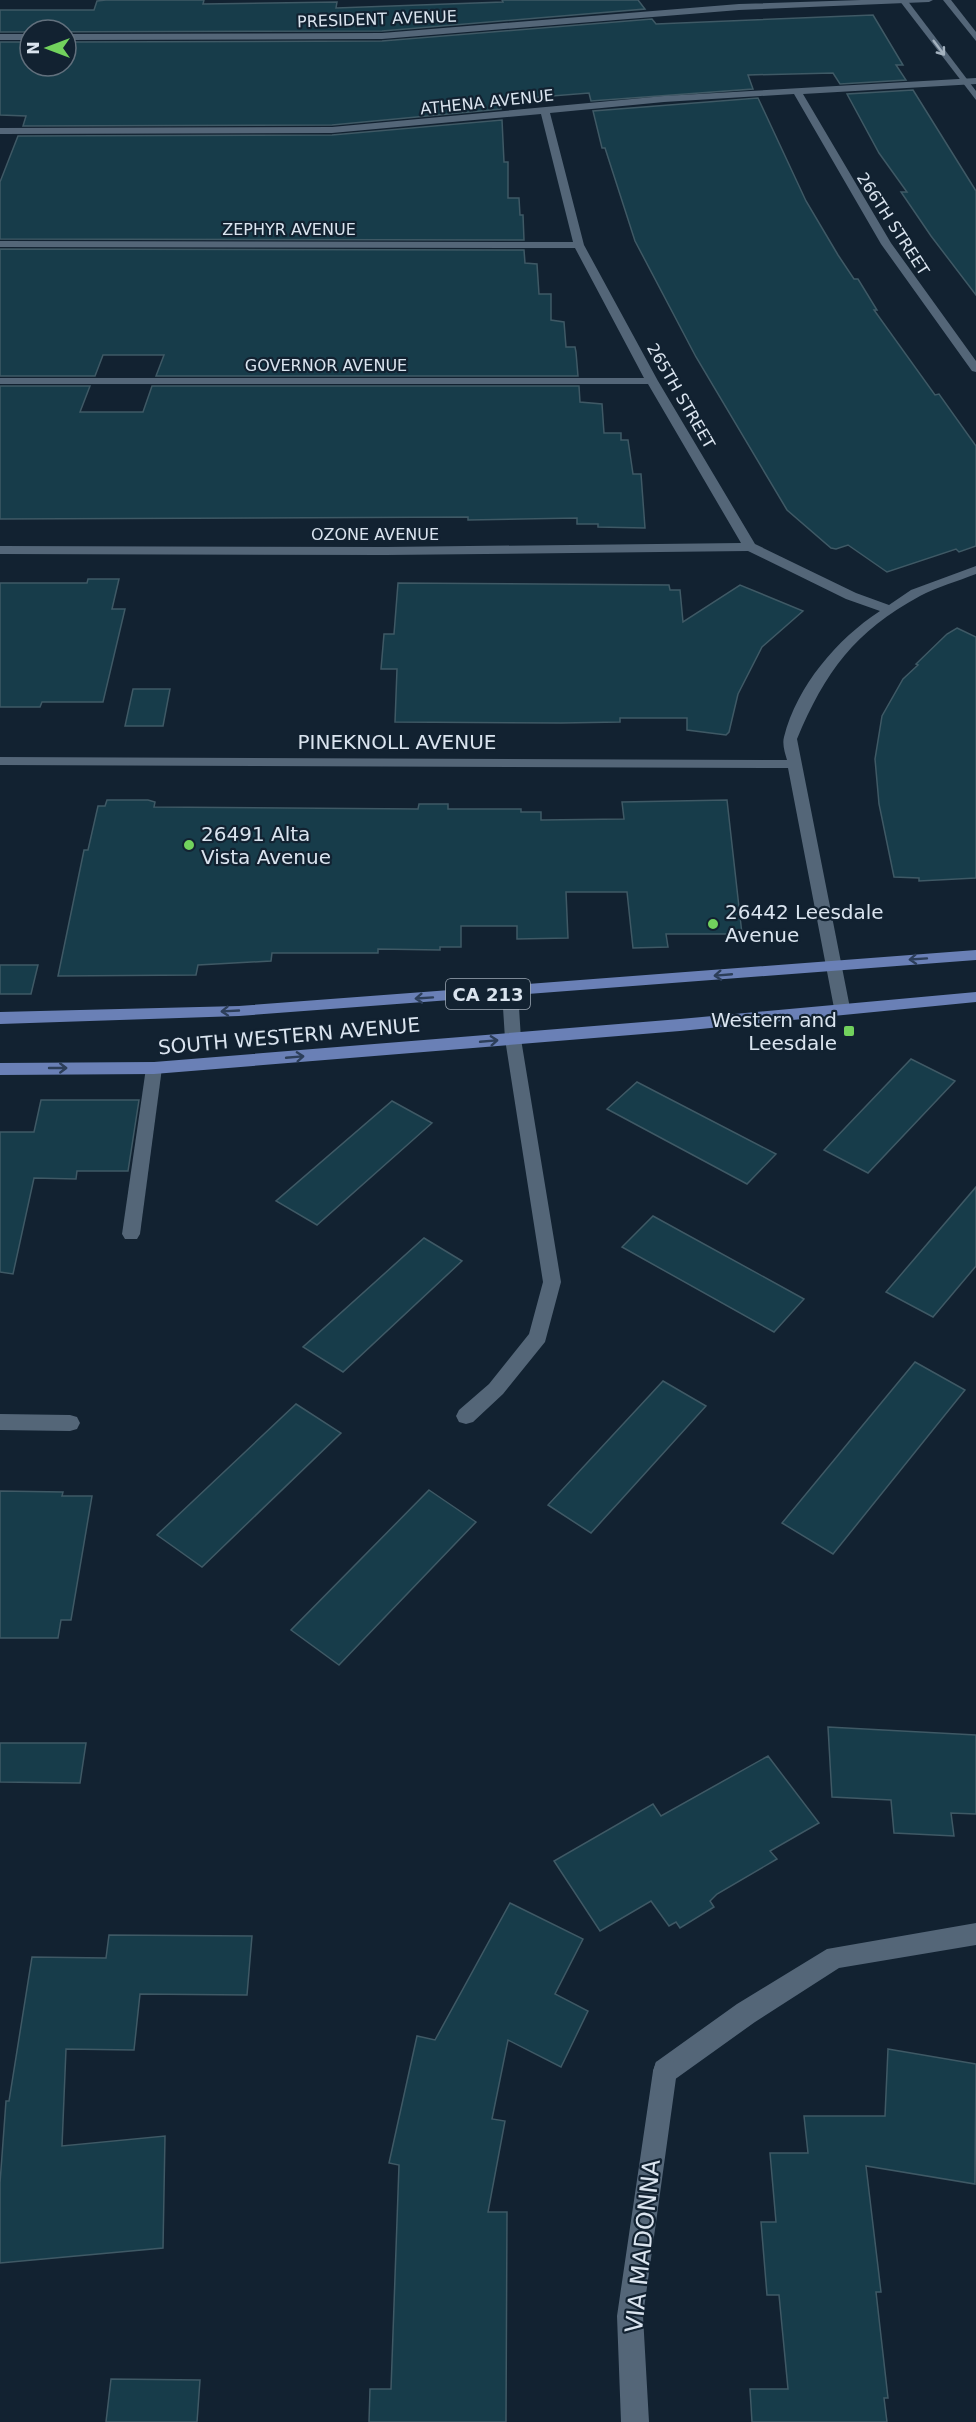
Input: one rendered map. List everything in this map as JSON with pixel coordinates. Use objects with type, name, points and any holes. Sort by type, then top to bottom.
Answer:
[{"type":"main road","name":"SOUTH WESTERN AVENUE","points":[[0,1018],[239,1011],[976,955]]},
{"type":"main road","name":"SOUTH WESTERN AVENUE","points":[[0,1069],[154,1068],[513,1039],[976,997]]},
{"type":"street","points":[[903,0],[976,97]]},
{"type":"street","name":"PRESIDENT AVENUE","points":[[78,37],[382,36],[727,8],[929,0]]},
{"type":"street","points":[[947,0],[976,38]]},
{"type":"street","points":[[0,37],[18,37]]},
{"type":"street","name":"ATHENA AVENUE","points":[[0,131],[332,130],[397,126],[664,99],[976,81]]},
{"type":"street","name":"266TH STREET","points":[[796,90],[886,244],[976,369]]},
{"type":"street","name":"265TH STREET","points":[[544,111],[579,245],[652,381],[750,547]]},
{"type":"street","name":"ZEPHYR AVENUE","points":[[0,244],[579,245]]},
{"type":"street","name":"GOVERNOR AVENUE","points":[[0,381],[652,381]]},
{"type":"street","points":[[750,547],[851,596],[890,610]]},
{"type":"street","name":"OZONE AVENUE","points":[[0,550],[386,551],[750,547]]},
{"type":"street","points":[[842,1008],[790,739],[807,698],[831,660],[869,624],[916,593],[976,570]]},
{"type":"street","name":"PINEKNOLL AVENUE","points":[[0,761],[793,764]]},
{"type":"street","points":[[466,1416],[496,1389],[538,1337],[552,1282],[513,1039],[510,992]]},
{"type":"street","points":[[131,1234],[154,1068]]},
{"type":"street","points":[[0,1422],[70,1423]]},
{"type":"street","name":"VIA MADONNA","points":[[635,2422],[630,2316],[665,2071],[746,2013],[835,1957],[976,1934]]},
{"type":"building","points":[[204,0],[203,4],[337,2],[336,8],[503,2],[502,0],[638,0],[645,9],[382,31],[78,32],[78,18],[18,18],[18,32],[0,32],[0,10],[94,10],[97,1]]},
{"type":"building","points":[[873,15],[903,65],[896,65],[906,80],[840,84],[833,73],[748,75],[753,89],[591,101],[589,93],[501,100],[501,109],[332,125],[23,126],[26,116],[0,115],[0,42],[18,42],[18,78],[78,78],[78,42],[382,41],[652,19],[656,24]]},
{"type":"building","points":[[913,90],[976,191],[976,295],[901,192],[907,192],[879,153],[847,94]]},
{"type":"building","points":[[758,98],[806,201],[838,255],[854,279],[858,279],[877,310],[874,310],[935,395],[939,394],[976,446],[976,546],[959,552],[956,549],[887,572],[848,545],[836,549],[831,548],[787,510],[696,357],[635,241],[605,148],[602,148],[593,111]]},
{"type":"building","points":[[502,120],[504,162],[508,162],[508,198],[519,198],[520,215],[523,215],[524,240],[0,239],[0,182],[18,136],[332,135]]},
{"type":"building","points":[[0,249],[524,250],[525,263],[537,264],[539,294],[551,294],[551,320],[564,322],[566,347],[575,347],[578,376],[156,376],[164,355],[103,355],[95,376],[0,376]]},
{"type":"building","points":[[0,386],[90,386],[80,412],[143,412],[152,386],[579,386],[580,402],[602,404],[604,433],[621,433],[621,440],[628,440],[633,474],[641,474],[645,528],[577,524],[577,518],[468,520],[468,517],[0,519]]},
{"type":"building","points":[[88,579],[119,579],[112,609],[125,609],[103,702],[42,702],[40,707],[0,707],[0,583],[87,583]]},
{"type":"building","points":[[398,583],[669,585],[670,590],[680,590],[683,622],[740,585],[803,611],[762,647],[738,694],[729,732],[726,735],[687,730],[687,718],[620,718],[620,722],[561,723],[395,722],[397,669],[381,669],[384,634],[394,634]]},
{"type":"building","points":[[957,628],[976,637],[976,878],[919,881],[919,878],[894,877],[879,804],[875,759],[882,716],[903,679],[947,634]]},
{"type":"building","points":[[133,689],[170,689],[163,726],[125,726]]},
{"type":"building","points":[[107,800],[148,800],[155,802],[154,807],[418,809],[419,804],[448,804],[448,809],[521,809],[521,812],[541,812],[541,820],[624,819],[622,802],[727,800],[742,934],[666,934],[668,947],[633,948],[627,892],[566,892],[568,938],[517,939],[517,926],[461,926],[461,947],[440,947],[440,950],[378,949],[378,953],[272,953],[271,961],[198,965],[196,975],[58,976],[84,850],[88,850],[98,806],[105,806]]},
{"type":"building","points":[[0,965],[38,965],[31,994],[0,994]]},
{"type":"building","points":[[911,1059],[955,1081],[868,1173],[824,1150]]},
{"type":"building","points":[[637,1082],[776,1154],[747,1184],[607,1109]]},
{"type":"building","points":[[41,1100],[139,1100],[128,1171],[77,1171],[76,1179],[34,1178],[13,1274],[0,1272],[0,1132],[34,1132]]},
{"type":"building","points":[[392,1101],[432,1123],[317,1225],[276,1201]]},
{"type":"building","points":[[976,1187],[976,1266],[933,1317],[886,1292]]},
{"type":"building","points":[[653,1216],[804,1299],[774,1332],[622,1247]]},
{"type":"building","points":[[424,1238],[462,1261],[343,1372],[303,1347]]},
{"type":"building","points":[[915,1362],[965,1390],[833,1554],[782,1523]]},
{"type":"building","points":[[663,1381],[706,1406],[591,1533],[548,1505]]},
{"type":"building","points":[[296,1404],[341,1433],[202,1567],[157,1535]]},
{"type":"building","points":[[429,1490],[476,1522],[339,1665],[291,1630]]},
{"type":"building","points":[[0,1491],[63,1492],[62,1496],[92,1496],[71,1620],[61,1620],[58,1638],[0,1638]]},
{"type":"building","points":[[828,1727],[976,1735],[976,1814],[951,1813],[954,1836],[894,1833],[891,1800],[832,1797]]},
{"type":"building","points":[[0,1743],[86,1743],[80,1783],[0,1782]]},
{"type":"building","points":[[768,1756],[819,1823],[770,1851],[777,1859],[717,1894],[710,1901],[714,1907],[680,1928],[676,1922],[669,1926],[651,1901],[600,1931],[554,1861],[653,1804],[661,1816]]},
{"type":"building","points":[[510,1903],[583,1939],[555,1994],[588,2011],[561,2067],[508,2040],[492,2119],[505,2121],[488,2212],[507,2212],[506,2422],[369,2422],[370,2389],[391,2389],[399,2165],[389,2163],[417,2036],[435,2040]]},
{"type":"building","points":[[109,1935],[252,1936],[247,1995],[140,1994],[134,2050],[66,2049],[62,2146],[165,2136],[163,2248],[0,2263],[0,2183],[6,2101],[9,2101],[32,1957],[106,1958]]},
{"type":"building","points":[[888,2049],[976,2064],[975,2184],[866,2166],[881,2292],[876,2292],[888,2398],[884,2398],[887,2422],[752,2422],[750,2389],[788,2389],[779,2295],[767,2295],[761,2222],[776,2222],[770,2153],[808,2153],[804,2116],[885,2116]]},
{"type":"building","points":[[111,2379],[200,2380],[197,2422],[106,2422]]},
{"type":"place","name":"26491 Alta Vista Avenue","points":[[189,845]]},
{"type":"place","name":"26442 Leesdale Avenue","points":[[713,924]]},
{"type":"place","name":"Western and Leesdale","points":[[849,1031]]}]
